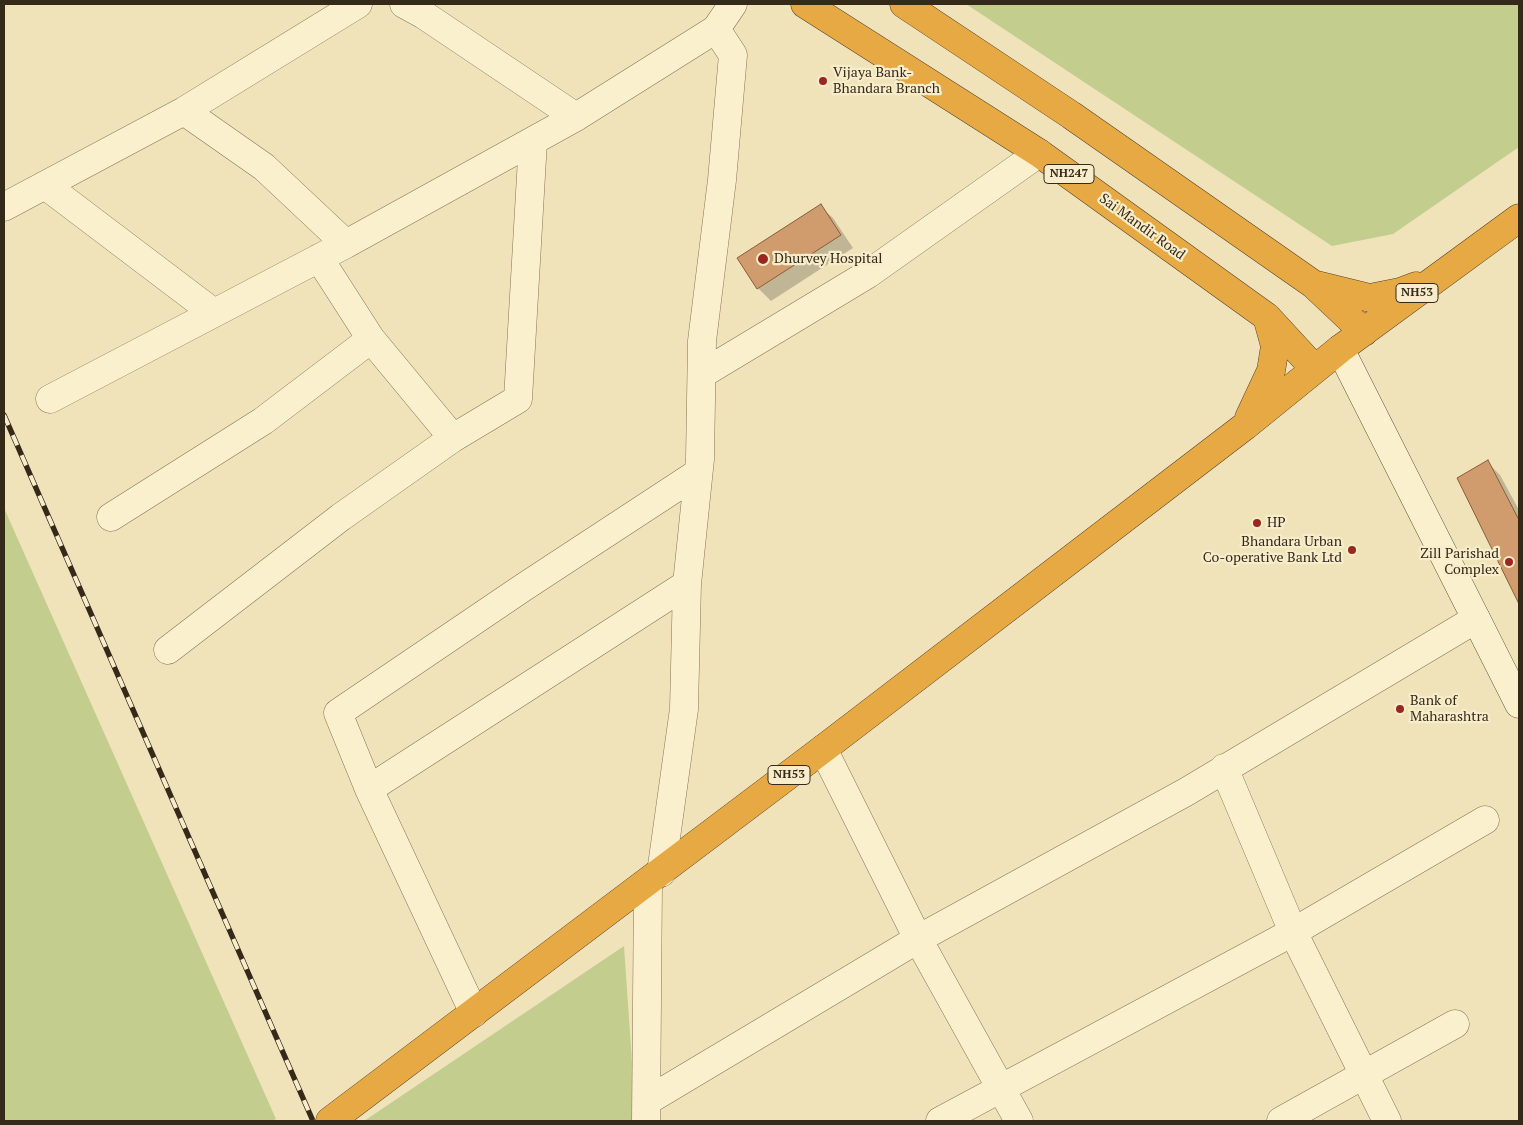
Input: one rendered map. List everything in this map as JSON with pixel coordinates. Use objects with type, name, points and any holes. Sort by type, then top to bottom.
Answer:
[{"type":"highway","name":"Sai Mandir Road","points":[[805,4],[1039,153],[1267,317],[1314,368]]},
{"type":"highway","points":[[904,4],[1071,115],[1313,284],[1364,332]]},
{"type":"highway","name":"NH53","points":[[330,1121],[823,749],[1245,426],[1314,368],[1519,218]]},
{"type":"highway","points":[[1313,284],[1370,298],[1400,292],[1436,278]]},
{"type":"highway","points":[[1245,426],[1271,371],[1275,346],[1267,317]]},
{"type":"street","points":[[4,207],[184,111],[358,4]]},
{"type":"street","points":[[50,399],[346,244],[533,141],[716,30],[733,4]]},
{"type":"street","points":[[420,8],[576,116]]},
{"type":"street","points":[[646,1111],[654,878],[684,709],[687,584],[698,473],[702,342],[722,180],[733,55],[716,30]]},
{"type":"street","points":[[184,111],[264,167],[346,244]]},
{"type":"street","points":[[168,650],[341,517],[453,438],[518,399],[533,141]]},
{"type":"street","points":[[702,374],[868,274],[1039,153]]},
{"type":"street","points":[[45,185],[214,313]]},
{"type":"street","points":[[319,258],[372,339],[453,438]]},
{"type":"street","points":[[111,517],[263,420],[372,339]]},
{"type":"street","points":[[1340,349],[1519,704]]},
{"type":"street","points":[[474,1013],[369,789],[338,713],[524,587],[698,473]]},
{"type":"street","points":[[369,789],[687,584]]},
{"type":"street","points":[[646,1111],[918,939],[1186,792],[1476,619]]},
{"type":"street","points":[[823,749],[918,939],[1019,1121]]},
{"type":"street","points":[[1224,768],[1293,932],[1387,1121]]},
{"type":"street","points":[[940,1121],[1293,932],[1485,820]]},
{"type":"street","points":[[1280,1121],[1455,1024]]},
{"type":"green space","points":[[966,4],[1519,4],[1519,147],[1393,234],[1332,246]]},
{"type":"green space","points":[[4,508],[276,1119],[272,1121],[4,1121]]},
{"type":"green space","points":[[624,946],[634,1091],[632,1121],[364,1121]]},
{"type":"building","points":[[821,204],[841,235],[757,289],[737,258]]},
{"type":"building","name":"Zill Parishad Complex","points":[[1488,460],[1519,520],[1519,604],[1457,478]]},
{"type":"railway","points":[[4,415],[313,1121]]},
{"type":"place","name":"Vijaya Bank- Bhandara Branch","points":[[823,81]]},
{"type":"place","name":"Dhurvey Hospital","points":[[763,259]]},
{"type":"place","name":"HP","points":[[1257,523]]},
{"type":"place","name":"Bhandara Urban Co-operative Bank Ltd","points":[[1352,550]]},
{"type":"place","name":"Zill Parishad Complex","points":[[1509,562]]},
{"type":"place","name":"Bank of Maharashtra","points":[[1400,709]]}]
